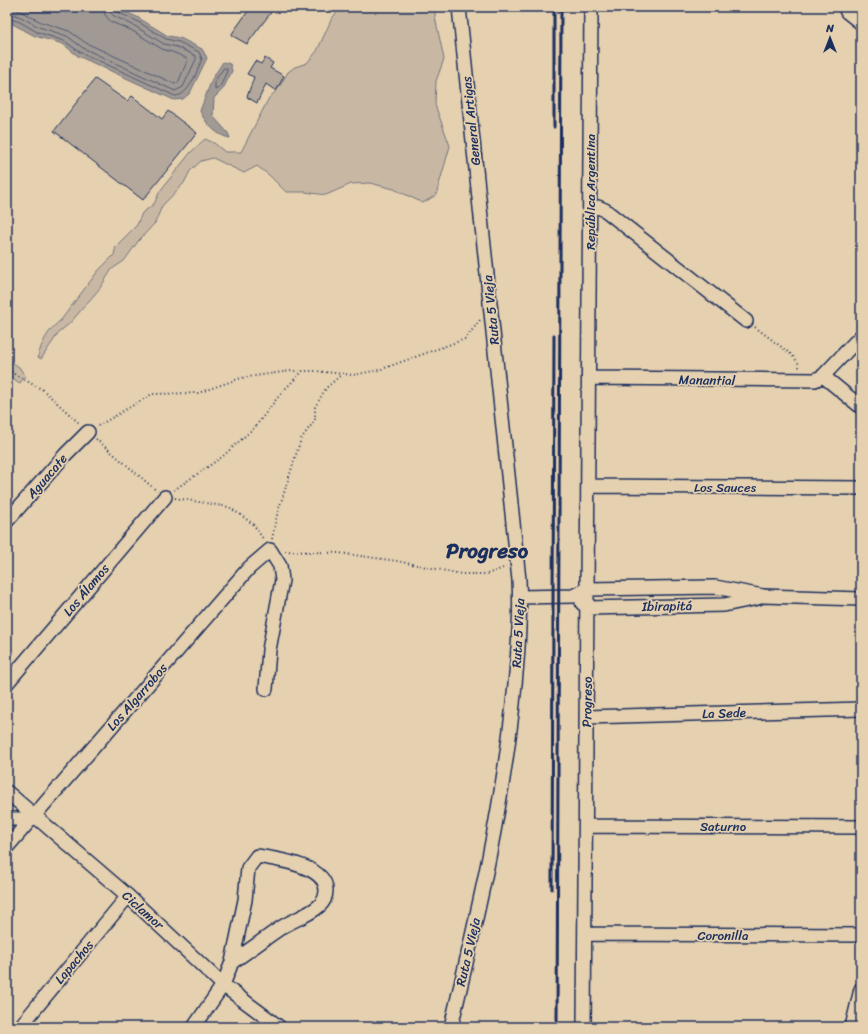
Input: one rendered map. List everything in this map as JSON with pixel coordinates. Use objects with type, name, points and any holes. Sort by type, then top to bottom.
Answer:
[{"type":"street","name":"General Artigas","points":[[459,7],[482,234]]},
{"type":"street","name":"República Argentina","points":[[590,378],[591,7]]},
{"type":"street","points":[[846,10],[861,24]]},
{"type":"street","points":[[590,209],[598,207],[605,210],[746,321]]},
{"type":"street","name":"Ruta 5 Vieja","points":[[451,1027],[493,841],[501,798],[520,633],[520,597],[517,564],[482,234]]},
{"type":"street","points":[[861,336],[824,376],[861,407]]},
{"type":"street","name":"Manantial","points":[[590,378],[799,381],[815,380],[824,376]]},
{"type":"street","name":"Progreso","points":[[584,1027],[590,378]]},
{"type":"street","name":"Aguacate","points":[[7,521],[64,455],[88,432]]},
{"type":"street","name":"Los Sauces","points":[[589,486],[861,488]]},
{"type":"street","name":"Los Álamos","points":[[7,683],[165,497]]},
{"type":"street","points":[[266,689],[269,650],[282,580],[280,566],[270,550]]},
{"type":"street","name":"Los Algarrobos","points":[[7,847],[249,568],[270,550]]},
{"type":"street","name":"Ibirapitá","points":[[520,597],[573,596],[588,589],[714,587],[763,596],[861,599]]},
{"type":"street","points":[[573,596],[588,608]]},
{"type":"street","name":"Ibirapitá","points":[[588,608],[724,605],[763,596]]},
{"type":"street","name":"La Sede","points":[[587,718],[861,709]]},
{"type":"street","name":"Ciclamor","points":[[7,792],[128,896],[222,985],[279,1027]]},
{"type":"street","points":[[7,819],[22,819],[35,816]]},
{"type":"street","name":"Saturno","points":[[586,826],[861,827]]},
{"type":"street","points":[[194,1027],[222,985],[232,962],[244,900],[248,868],[257,856],[295,863],[310,870],[321,878],[326,886],[326,897],[319,906],[282,927],[232,962]]},
{"type":"street","name":"Lapachos","points":[[20,1027],[128,896]]},
{"type":"street","name":"Coronilla","points":[[585,934],[861,935]]},
{"type":"street","points":[[852,1027],[861,989]]},
{"type":"path","points":[[88,432],[152,394],[198,393],[241,378],[302,371],[353,375],[379,370],[465,339],[482,315]]},
{"type":"path","points":[[746,321],[792,355],[799,364],[799,381]]},
{"type":"path","points":[[165,497],[227,452],[255,427],[282,392],[302,371]]},
{"type":"path","points":[[270,550],[277,514],[301,439],[315,420],[315,407],[326,388],[342,374]]},
{"type":"path","points":[[165,497],[229,507],[253,524],[270,550]]},
{"type":"path","points":[[270,550],[339,553],[397,561],[461,574],[486,574],[517,564]]},
{"type":"shaded area","points":[[342,7],[435,7],[435,17],[444,59],[436,81],[435,105],[450,146],[436,195],[423,203],[394,189],[370,183],[351,184],[326,195],[305,192],[286,192],[269,175],[257,166],[244,173],[213,158],[201,161],[190,171],[184,183],[162,206],[155,223],[139,240],[124,261],[112,269],[100,288],[70,323],[59,332],[41,359],[38,357],[43,342],[49,332],[61,320],[98,271],[114,255],[116,246],[137,225],[142,213],[154,204],[160,191],[191,152],[205,139],[214,143],[225,152],[241,152],[269,98],[278,89],[288,72],[295,67],[307,63],[317,51],[332,18]]},
{"type":"shaded area","points":[[7,359],[19,367],[25,376],[20,383],[7,375]]},
{"type":"water","points":[[7,7],[115,7],[137,17],[168,36],[180,38],[202,49],[207,58],[190,93],[183,99],[174,100],[78,56],[63,44],[35,36],[7,21]]},
{"type":"water","points":[[223,62],[230,64],[232,71],[223,89],[214,98],[213,116],[228,133],[230,138],[216,132],[205,120],[200,111],[212,79]]},
{"type":"building","points":[[251,7],[275,7],[247,44],[231,35]]},
{"type":"building","points":[[265,58],[273,63],[270,68],[284,76],[276,91],[266,84],[257,103],[247,97],[254,77],[247,74],[255,61],[261,64]]},
{"type":"building","points":[[95,79],[127,101],[132,96],[162,119],[168,111],[197,133],[143,200],[54,131]]},
{"type":"railway","points":[[554,7],[554,127]]},
{"type":"railway","points":[[557,1027],[561,7]]},
{"type":"railway","points":[[552,889],[554,335]]},
{"type":"district","name":"Progreso","points":[[487,551]]}]
